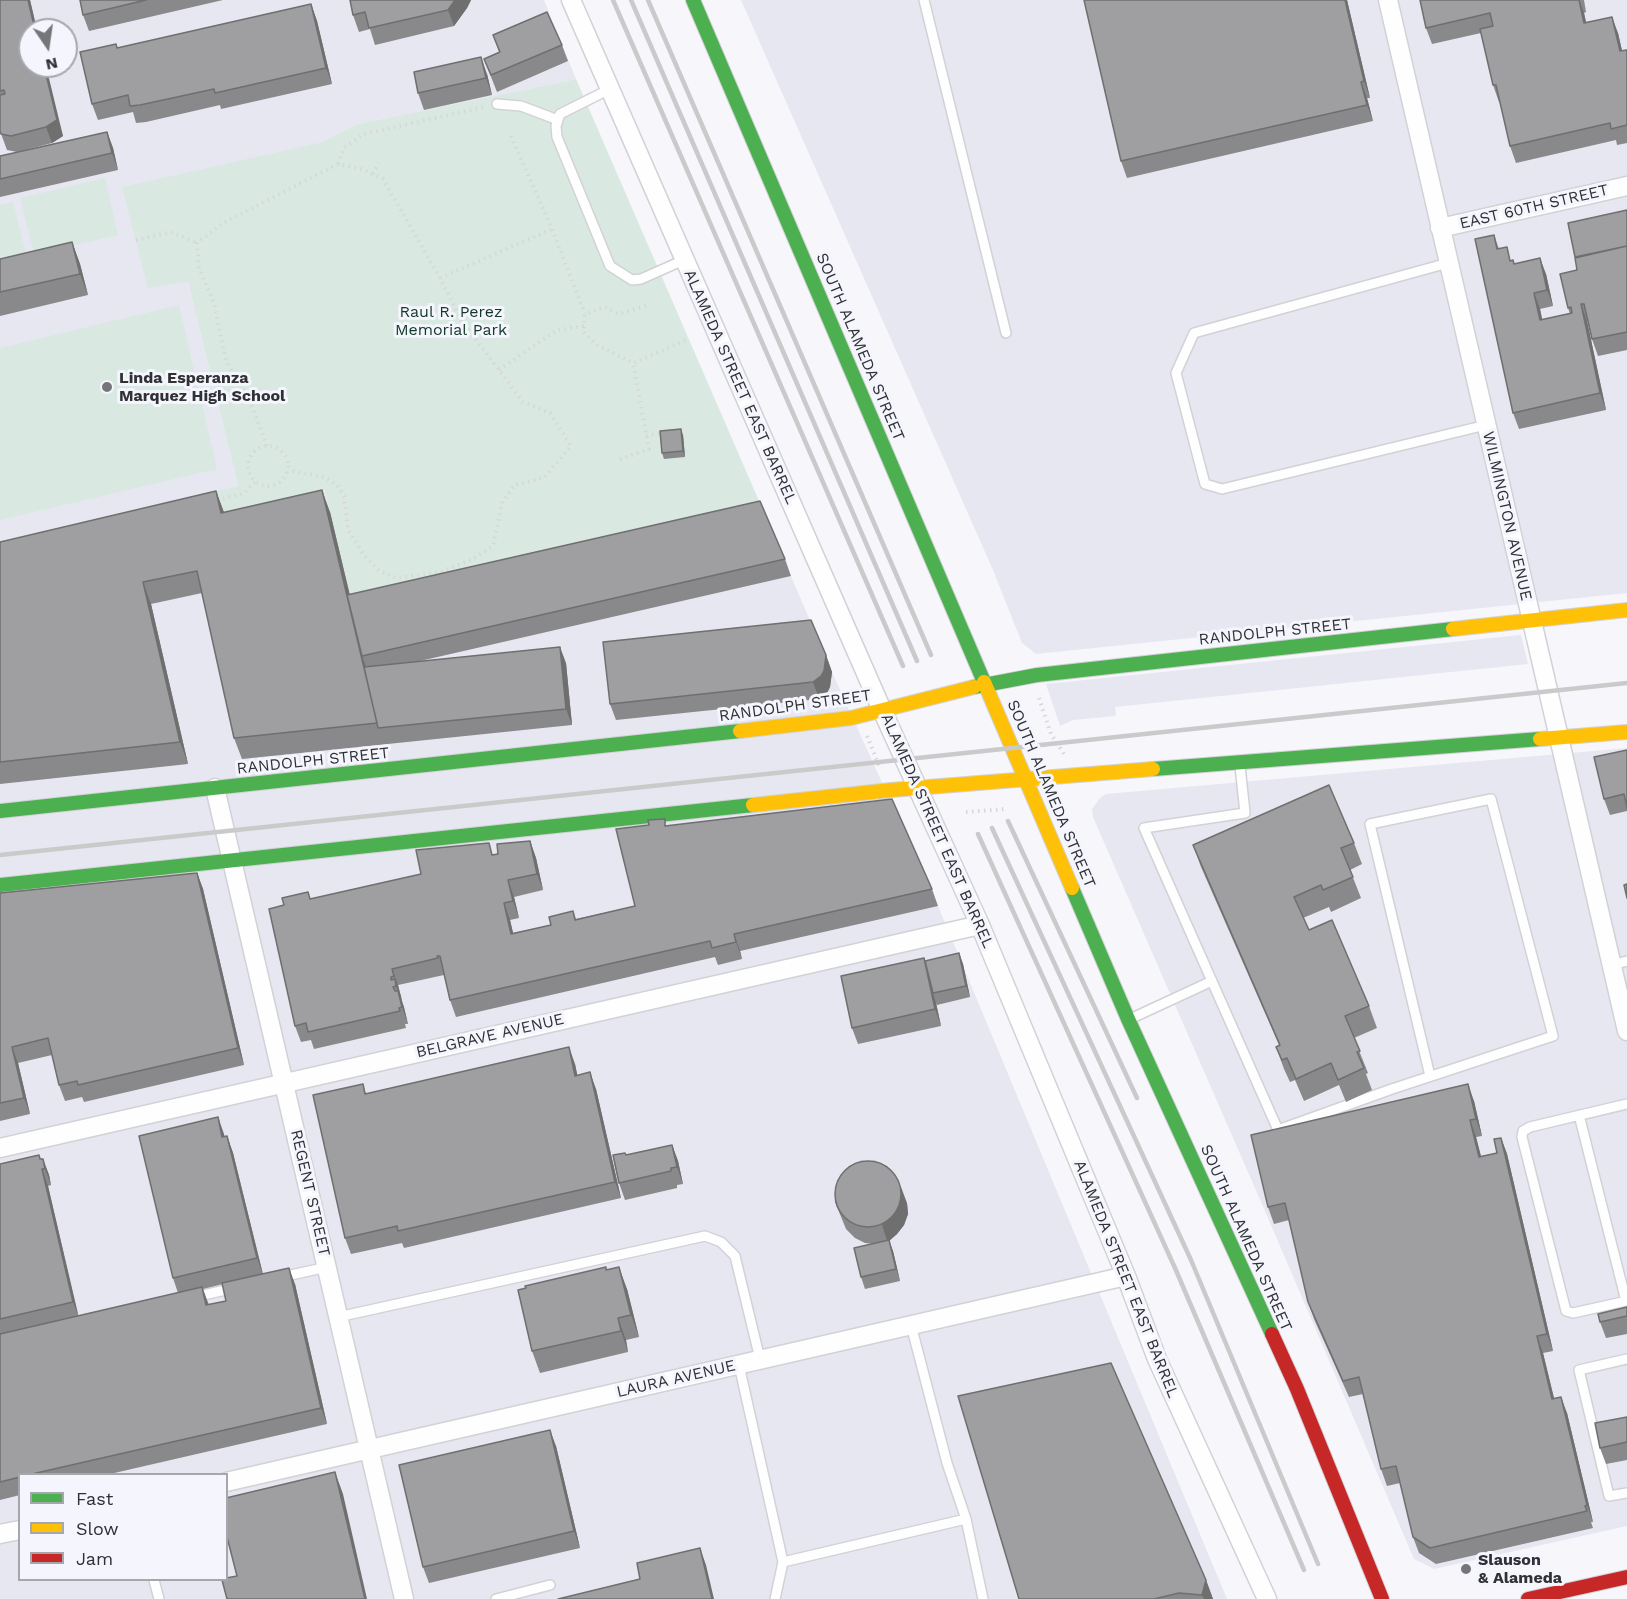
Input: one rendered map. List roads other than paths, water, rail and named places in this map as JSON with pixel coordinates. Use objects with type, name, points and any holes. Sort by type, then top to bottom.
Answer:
[{"type":"street","name":"ALAMEDA STREET EAST BARREL","points":[[571,0],[882,710],[980,925],[1126,1276],[1157,1359],[1267,1599]]},
{"type":"street","name":"SOUTH ALAMEDA STREET","points":[[693,0],[987,684],[1128,1019],[1297,1389],[1382,1599]]},
{"type":"street","name":"WILMINGTON AVENUE","points":[[1388,0],[1559,739],[1619,963],[1627,1031]]},
{"type":"street","name":"EAST 60TH STREET","points":[[1440,228],[1627,186]]},
{"type":"street","name":"RANDOLPH STREET","points":[[0,811],[619,746],[851,718],[987,684],[1036,675],[1627,610]]},
{"type":"street","points":[[0,885],[918,788],[1627,732]]},
{"type":"street","name":"REGENT STREET","points":[[215,788],[404,1599]]},
{"type":"street","name":"BELGRAVE AVENUE","points":[[0,1148],[980,925]]},
{"type":"street","name":"LAURA AVENUE","points":[[228,1482],[1126,1276]]},
{"type":"street","points":[[0,1534],[18,1530]]},
{"type":"street","points":[[1528,1599],[1627,1577]]},
{"type":"lane","points":[[924,0],[1006,333]]},
{"type":"lane","points":[[610,89],[560,114],[556,126],[557,137],[610,266],[632,280],[641,279],[684,260]]},
{"type":"lane","points":[[497,104],[521,106],[558,120]]},
{"type":"lane","points":[[1448,263],[1194,333],[1176,374],[1205,484],[1222,489],[1486,425]]},
{"type":"lane","points":[[1240,763],[1245,813],[1144,828],[1278,1130],[1430,1076],[1553,1036],[1491,799],[1370,824],[1430,1076]]},
{"type":"lane","points":[[1128,1019],[1212,981]]},
{"type":"lane","points":[[1579,1115],[1627,1301],[1573,1313],[1566,1311],[1563,1305],[1522,1137],[1523,1131],[1530,1127],[1579,1115],[1627,1104]]},
{"type":"lane","points":[[338,1317],[705,1236],[721,1242],[735,1256],[760,1359]]},
{"type":"lane","points":[[268,1280],[327,1267]]},
{"type":"lane","points":[[187,1299],[245,1286]]},
{"type":"lane","points":[[911,1325],[947,1463],[966,1519],[983,1599]]},
{"type":"lane","points":[[1627,1359],[1579,1370],[1609,1496],[1627,1492]]},
{"type":"lane","points":[[739,1365],[783,1562],[775,1599]]},
{"type":"lane","points":[[783,1562],[966,1519]]},
{"type":"lane","points":[[154,1581],[159,1599]]},
{"type":"lane","points":[[496,1599],[550,1586]]},
{"type":"railway","points":[[613,0],[903,666]]},
{"type":"railway","points":[[631,0],[917,661]]},
{"type":"railway","points":[[648,0],[931,655]]},
{"type":"railway","points":[[0,855],[1627,683]]},
{"type":"railway","points":[[1008,821],[1137,1098]]},
{"type":"railway","points":[[992,828],[1191,1260],[1318,1564]]},
{"type":"railway","points":[[978,834],[1175,1268],[1304,1570]]},
{"type":"place","name":"Linda Esperanza Marquez High School","points":[[107,387]]},
{"type":"place","name":"Slauson & Alameda","points":[[1466,1569]]},
{"type":"park label","name":"Raul R. Perez Memorial Park","points":[[451,321]]}]
